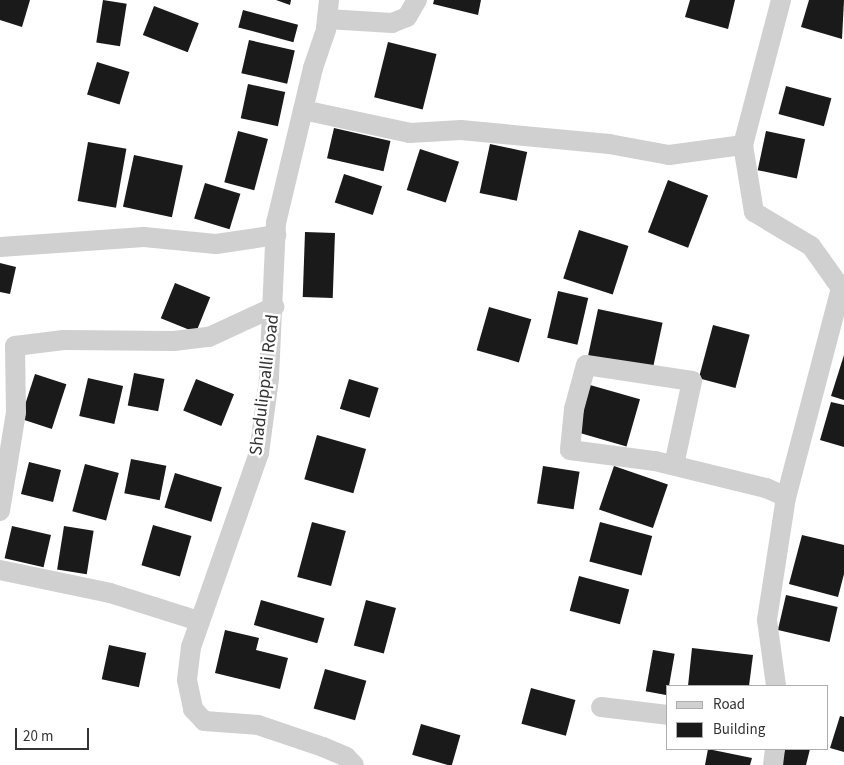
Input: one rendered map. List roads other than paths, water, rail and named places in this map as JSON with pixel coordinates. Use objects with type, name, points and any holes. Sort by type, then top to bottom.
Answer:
[{"type":"street","points":[[328,9],[392,23],[407,17],[417,0]]},
{"type":"street","points":[[776,685],[767,620],[786,497],[841,288],[811,246],[754,212],[743,144],[780,0]]},
{"type":"street","name":"Shadulippalli Road","points":[[328,9],[280,204],[276,235],[274,307],[259,453],[191,647],[187,680],[193,709],[204,721],[258,725],[330,751],[354,765]]},
{"type":"street","points":[[303,110],[410,133],[471,131],[609,144],[668,155],[743,144]]},
{"type":"street","points":[[0,247],[144,237],[216,244],[276,235]]},
{"type":"street","points":[[0,511],[16,412],[15,346],[64,340],[174,341],[209,337],[274,307]]},
{"type":"street","points":[[674,465],[692,381],[586,365],[574,409],[570,450],[674,465],[766,488],[786,497]]},
{"type":"street","points":[[0,570],[110,593],[200,621]]},
{"type":"street","points":[[601,706],[666,715]]},
{"type":"street","points":[[773,765],[776,750]]}]
